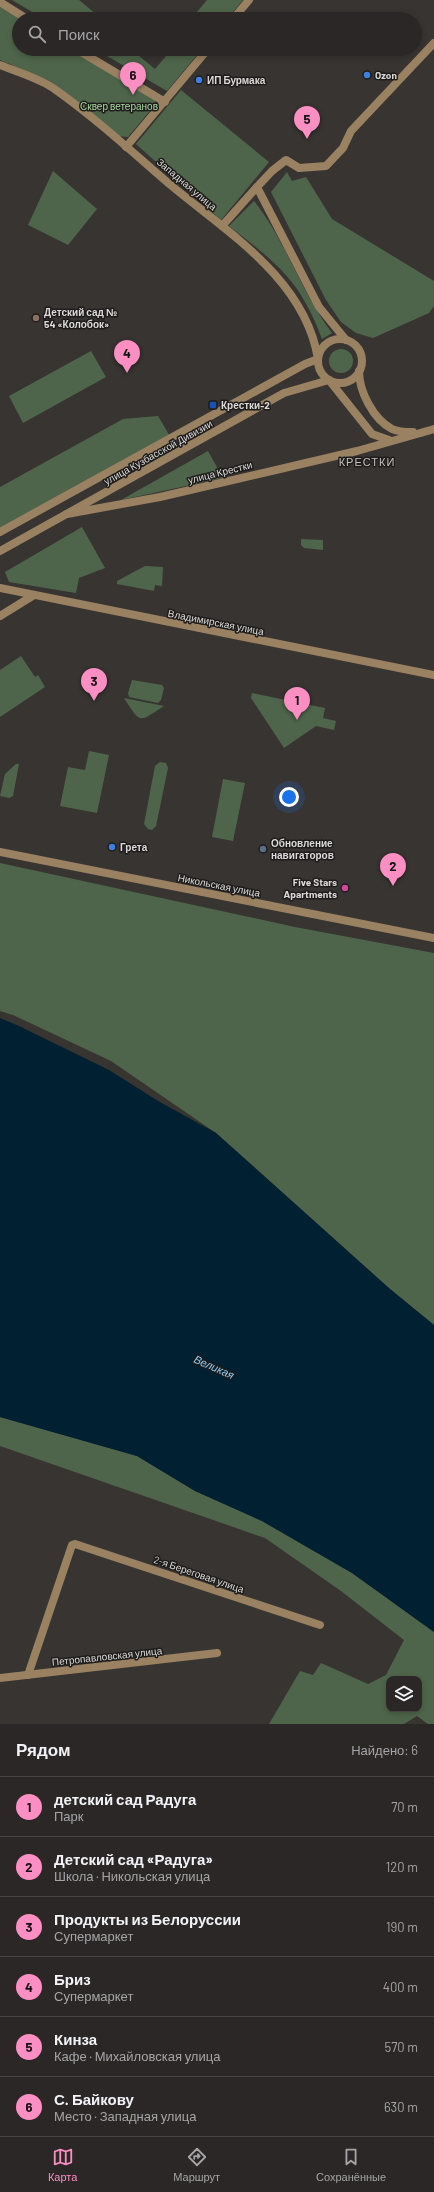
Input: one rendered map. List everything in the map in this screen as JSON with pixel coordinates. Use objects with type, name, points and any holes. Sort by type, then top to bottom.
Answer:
[{"type":"street","points":[[239,12],[249,0]]},
{"type":"street","points":[[0,2],[16,12]]},
{"type":"street","points":[[422,56],[434,43]]},
{"type":"street","points":[[88,56],[165,102]]},
{"type":"street","points":[[126,147],[202,56]]},
{"type":"street","points":[[222,226],[272,171],[286,160],[299,168],[326,166],[343,148],[351,131],[422,56]]},
{"type":"street","name":"Западная улица","points":[[0,65],[51,87],[222,226],[262,262],[296,302],[313,336],[318,359]]},
{"type":"street","points":[[257,187],[318,307],[346,340],[357,347],[360,353],[362,360],[359,371],[353,378],[346,382],[329,380]]},
{"type":"street","points":[[346,340],[339,339],[326,345],[318,359],[323,374],[380,442],[386,425]]},
{"type":"street","name":"улица Кузбасской Дивизии","points":[[0,532],[291,371],[318,359]]},
{"type":"street","points":[[359,371],[364,394],[369,404],[386,425],[393,429],[418,433]]},
{"type":"street","name":"улица Кузбасской Дивизии","points":[[0,551],[284,393],[329,380]]},
{"type":"street","name":"улица Крестки","points":[[66,514],[160,497],[380,442],[391,441],[434,429]]},
{"type":"street","name":"Владимирская улица","points":[[0,588],[434,675]]},
{"type":"street","points":[[0,616],[34,595]]},
{"type":"street","name":"Никольская улица","points":[[0,852],[434,938]]},
{"type":"street","name":"2-я Береговая улица","points":[[28,1675],[72,1545],[79,1544],[320,1625]]},
{"type":"street","name":"Петропавловская улица","points":[[0,1678],[217,1654]]},
{"type":"green space","points":[[12,0],[79,0],[94,12],[32,12]]},
{"type":"green space","points":[[207,0],[243,0],[233,12],[197,12]]},
{"type":"green space","name":"Сквер ветеранов","points":[[0,6],[12,13],[12,56],[84,56],[156,100],[154,106],[128,137],[117,136],[50,81],[0,60]]},
{"type":"green space","points":[[107,56],[139,56],[155,69],[166,56],[196,56],[167,91]]},
{"type":"green space","points":[[181,90],[269,162],[221,220],[136,144]]},
{"type":"green space","points":[[53,171],[97,209],[68,245],[28,225]]},
{"type":"green space","points":[[287,172],[292,181],[306,177],[332,219],[434,281],[434,306],[429,313],[373,338],[356,333],[341,322],[326,300],[271,192]]},
{"type":"green space","points":[[254,201],[265,216],[285,250],[311,301],[332,333],[322,339],[308,307],[290,280],[271,260],[229,226]]},
{"type":"green space","points":[[341,349],[349,353],[353,361],[349,369],[341,373],[333,369],[329,361],[333,353]]},
{"type":"green space","points":[[91,351],[106,377],[23,423],[9,396]]},
{"type":"green space","points":[[158,416],[171,438],[0,531],[0,487],[123,419]]},
{"type":"green space","points":[[208,451],[223,478],[121,500]]},
{"type":"green space","points":[[82,527],[105,568],[79,578],[76,593],[9,582],[5,572]]},
{"type":"green space","points":[[301,539],[323,540],[323,550],[304,548],[301,545]]},
{"type":"green space","points":[[145,566],[163,567],[162,586],[155,585],[154,591],[117,584],[117,581]]},
{"type":"green space","points":[[21,656],[35,677],[38,675],[45,687],[0,717],[0,670]]},
{"type":"green space","points":[[132,680],[162,685],[164,688],[161,700],[158,703],[129,697],[128,693]]},
{"type":"green space","points":[[252,693],[325,708],[323,718],[336,721],[334,730],[316,726],[284,748],[251,698]]},
{"type":"green space","points":[[124,698],[164,706],[149,716],[141,718],[134,713]]},
{"type":"green space","points":[[89,751],[109,755],[97,813],[60,806],[68,767],[85,770]]},
{"type":"green space","points":[[160,762],[166,763],[168,768],[156,826],[152,830],[148,829],[144,824],[155,766]]},
{"type":"green space","points":[[16,764],[19,764],[13,796],[9,798],[0,796],[5,774]]},
{"type":"green space","points":[[223,779],[245,783],[233,841],[212,837]]},
{"type":"green space","points":[[0,863],[295,927],[434,953],[434,1325],[390,1289],[216,1133],[111,1061],[13,1015],[0,1011]]},
{"type":"green space","points":[[0,1417],[137,1456],[195,1491],[262,1521],[352,1573],[434,1632],[434,1724],[428,1724],[417,1716],[404,1724],[269,1724],[300,1671],[313,1675],[321,1663],[368,1684],[386,1675],[404,1640],[341,1591],[265,1538],[0,1446]]},
{"type":"water","name":"Великая","points":[[0,1018],[109,1070],[158,1101],[216,1133],[390,1289],[434,1325],[434,1632],[352,1573],[262,1521],[195,1491],[137,1456],[0,1417]]},
{"type":"place","name":"Ozon","points":[[367,75]]},
{"type":"place","name":"ИП Бурмака","points":[[199,80]]},
{"type":"place","name":"С. Байкову","points":[[133,95]]},
{"type":"place","name":"Кинза","points":[[307,139]]},
{"type":"place","name":"Детский сад № 54 «Колобок»","points":[[36,318]]},
{"type":"place","name":"Бриз","points":[[127,373]]},
{"type":"place","name":"Крестки-2","points":[[213,405]]},
{"type":"place","name":"Продукты из Белоруссии","points":[[94,701]]},
{"type":"place","name":"детский сад Радуга","points":[[297,720]]},
{"type":"place","name":"Грета","points":[[112,847]]},
{"type":"place","name":"Обновление навигаторов","points":[[263,849]]},
{"type":"place","name":"Детский сад «Радуга»","points":[[393,886]]},
{"type":"place","name":"Five Stars Apartments","points":[[345,888]]},
{"type":"district","name":"КРЕСТКИ","points":[[367,462]]}]
